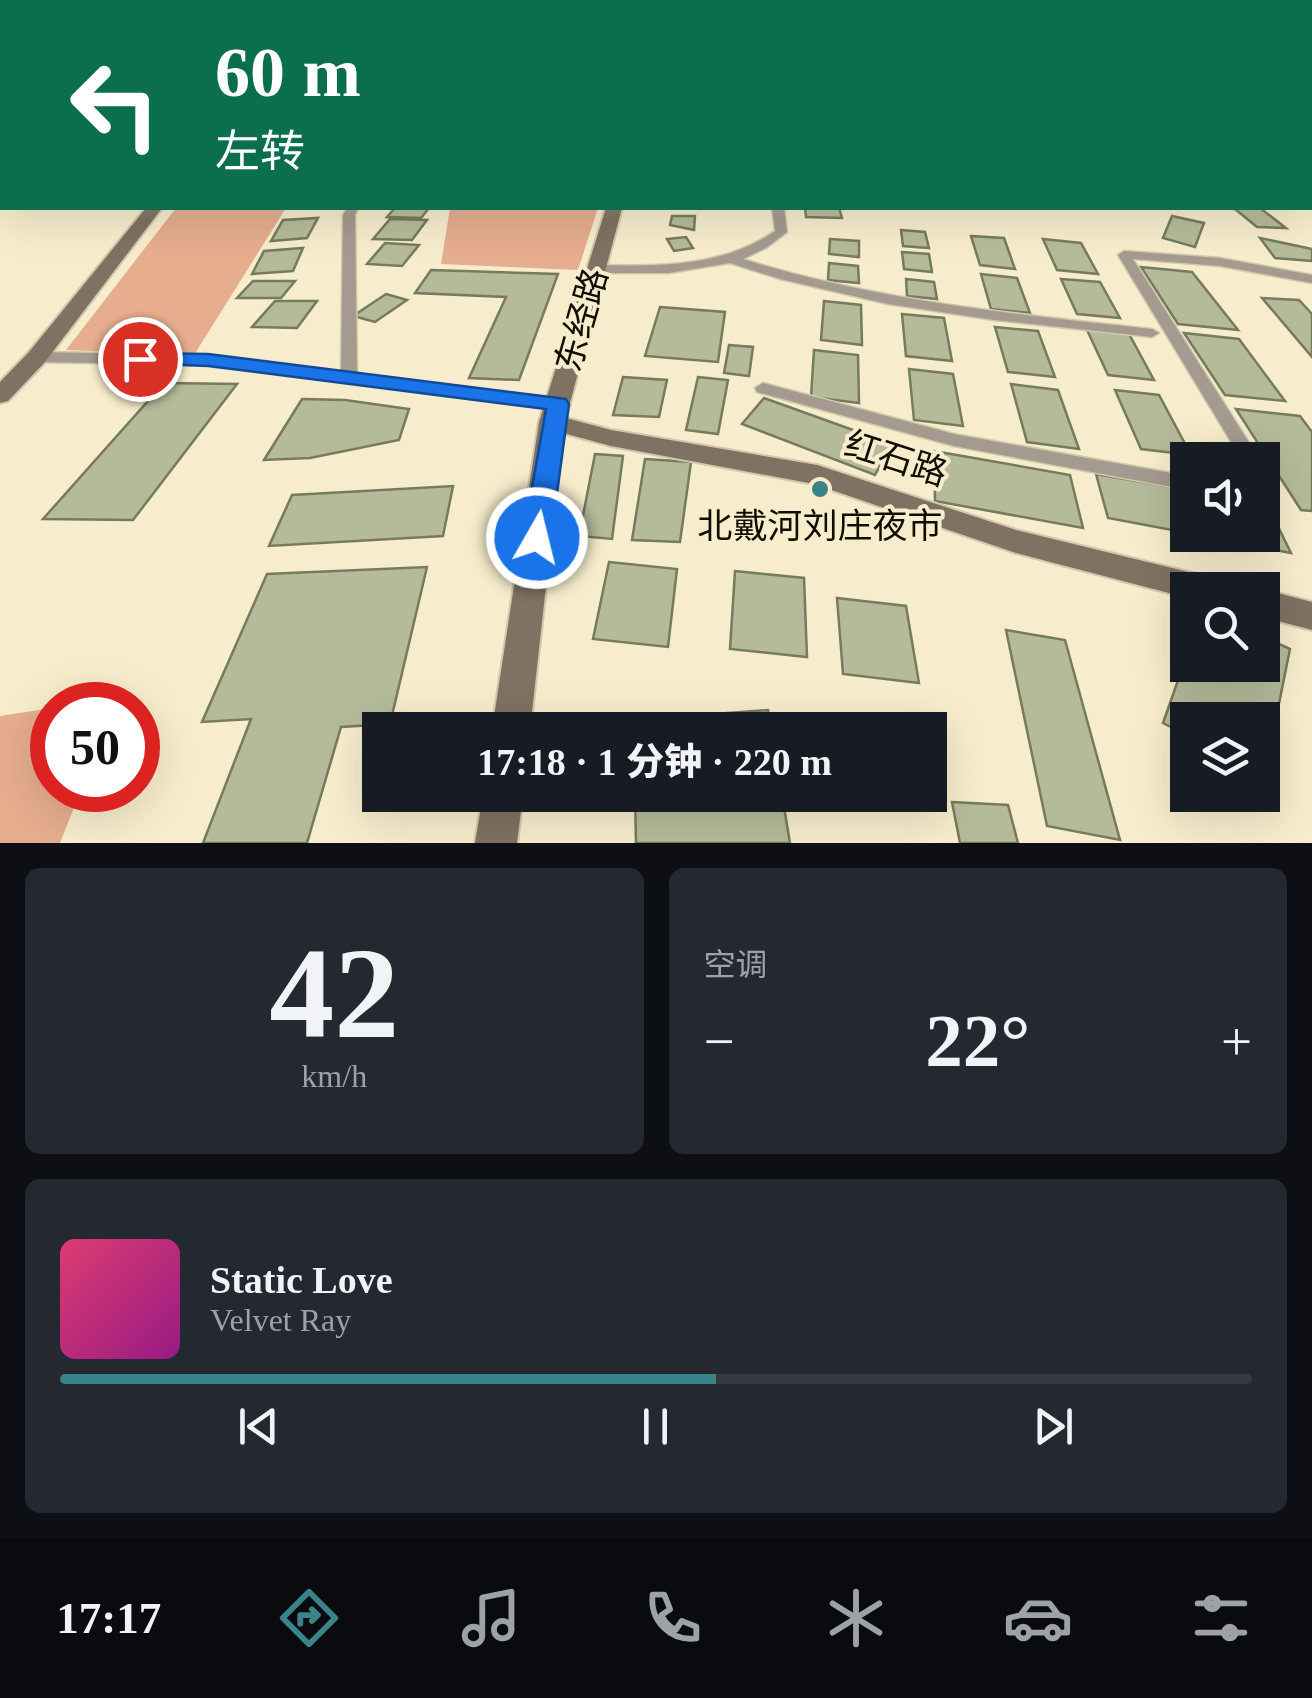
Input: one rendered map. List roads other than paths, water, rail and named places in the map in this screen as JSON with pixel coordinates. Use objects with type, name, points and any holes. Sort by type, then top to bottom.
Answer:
[{"type":"main road","points":[[0,396],[37,357],[152,210]]},
{"type":"main road","name":"东经路","points":[[514,712],[555,413],[613,210]]},
{"type":"main road","name":"红石路","points":[[555,413],[611,438],[817,475],[1016,541],[1170,580]]},
{"type":"main road","points":[[1280,608],[1312,616]]},
{"type":"main road","points":[[496,843],[501,812]]},
{"type":"street","points":[[348,376],[351,210]]},
{"type":"street","points":[[596,269],[644,270],[734,260],[768,244],[781,232],[778,210]]},
{"type":"street","points":[[1240,442],[1124,255],[1220,262],[1312,279]]},
{"type":"street","points":[[734,260],[822,287],[928,308],[1152,334]]},
{"type":"street","points":[[37,357],[208,360],[348,376],[555,413]]},
{"type":"street","points":[[763,388],[954,440],[1170,480]]},
{"type":"place","name":"北戴河刘庄夜市","points":[[820,489]]}]
